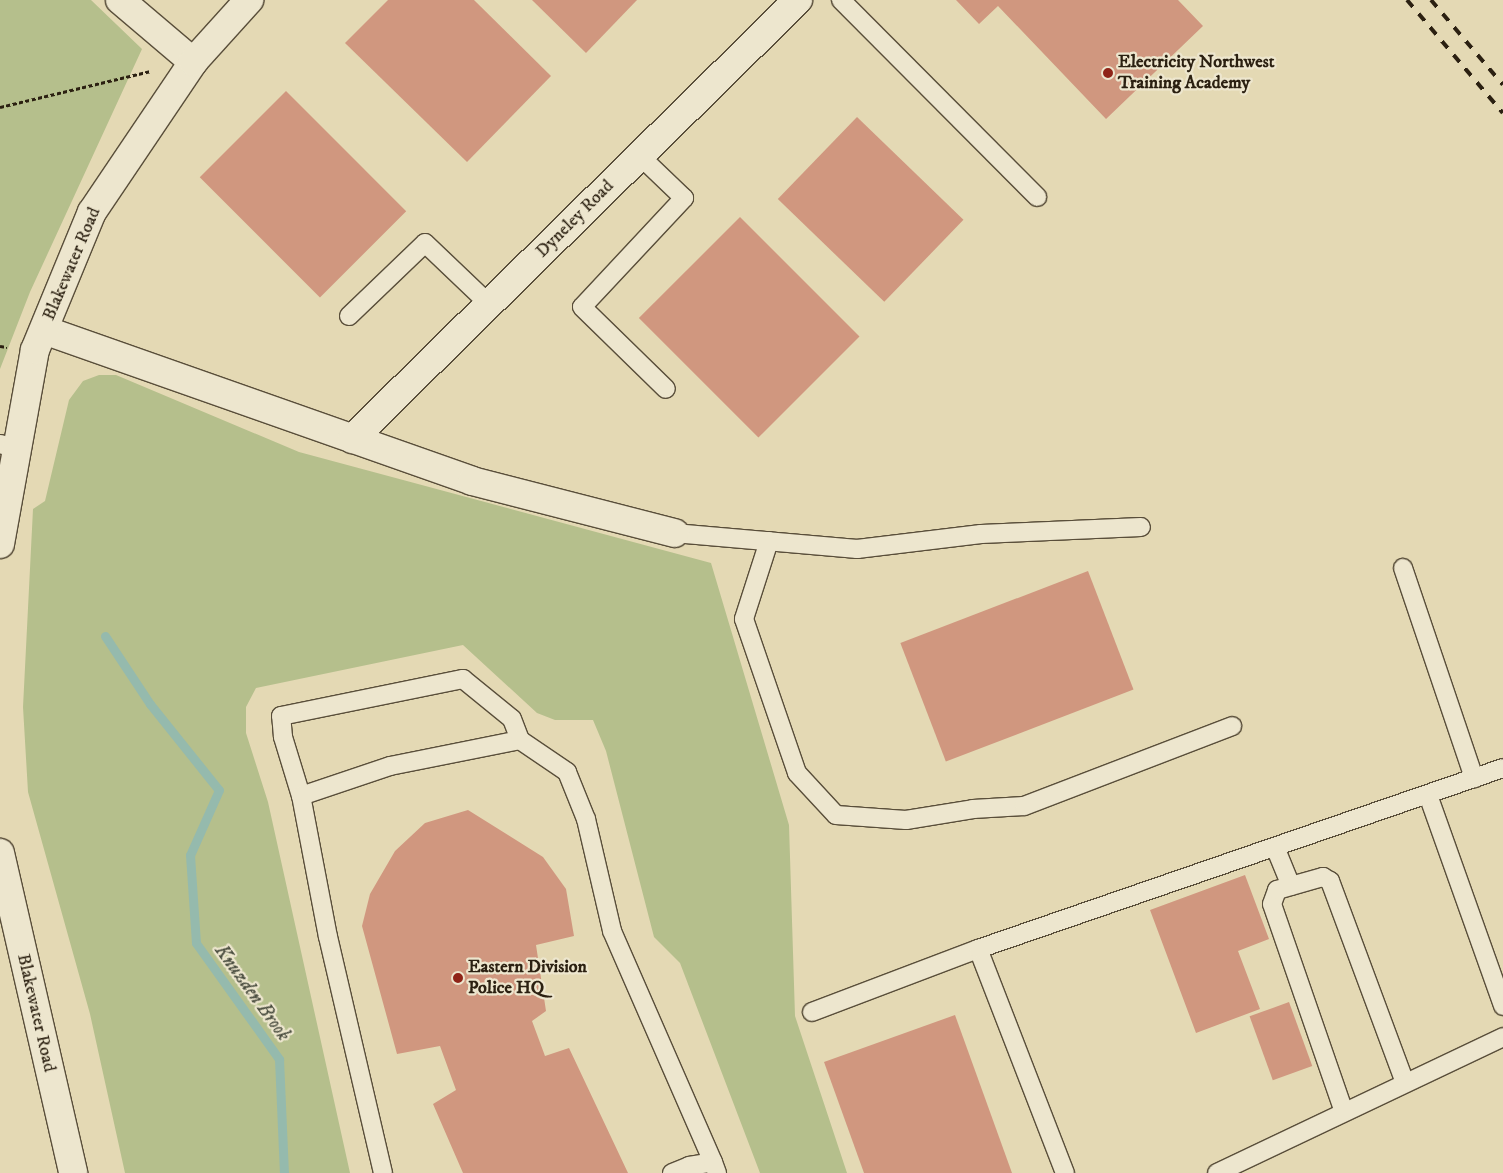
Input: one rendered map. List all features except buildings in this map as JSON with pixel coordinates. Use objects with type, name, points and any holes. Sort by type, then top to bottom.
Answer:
[{"type":"street","points":[[120,0],[193,62]]},
{"type":"street","name":"Blakewater Road","points":[[0,544],[8,447],[35,350],[92,212],[193,62],[249,0]]},
{"type":"street","name":"Dyneley Road","points":[[352,439],[798,0]]},
{"type":"street","points":[[44,330],[472,481],[674,532]]},
{"type":"street","name":"Blakewater Road","points":[[0,853],[73,1173]]},
{"type":"lane","points":[[841,0],[1037,197]]},
{"type":"lane","points":[[640,156],[684,198],[582,307],[666,389]]},
{"type":"lane","points":[[349,316],[425,243],[489,304]]},
{"type":"lane","points":[[674,532],[857,548],[981,534],[1141,527]]},
{"type":"lane","points":[[769,541],[744,619],[797,773],[836,815],[906,820],[973,809],[1024,806],[1232,726]]},
{"type":"lane","points":[[1403,568],[1474,778]]},
{"type":"lane","points":[[383,1173],[328,937],[301,796],[283,737],[281,716],[463,679],[512,720],[520,740],[567,772],[586,819],[612,931],[715,1168],[689,1166],[672,1173]]},
{"type":"lane","points":[[301,796],[390,766],[520,740]]},
{"type":"lane","points":[[812,1012],[978,949],[1503,768]]},
{"type":"lane","points":[[1428,795],[1503,1006]]},
{"type":"lane","points":[[1275,847],[1291,886]]},
{"type":"lane","points":[[1344,1112],[1272,904],[1277,890],[1323,877],[1330,881],[1405,1083]]},
{"type":"lane","points":[[978,949],[1064,1173]]},
{"type":"lane","points":[[1217,1173],[1503,1037]]},
{"type":"path","points":[[0,107],[193,62]]},
{"type":"green space","points":[[0,0],[91,0],[142,49],[30,292],[0,369]]},
{"type":"green space","points":[[99,375],[116,375],[299,452],[711,563],[789,825],[795,1016],[847,1173],[760,1173],[680,963],[654,937],[606,751],[593,720],[555,720],[537,713],[463,645],[256,688],[246,707],[246,733],[268,802],[350,1173],[125,1173],[90,1014],[28,792],[23,707],[33,509],[45,501],[69,400],[83,381]]},
{"type":"waterway","name":"Knuzden Brook","points":[[105,636],[150,704],[219,790],[190,855],[196,943],[279,1059],[284,1173]]},
{"type":"railway","points":[[1407,0],[1503,113]]},
{"type":"railway","points":[[1431,0],[1503,85]]},
{"type":"place","name":"Electricity Northwest Training Academy","points":[[1108,73]]},
{"type":"place","name":"Eastern Division Police HQ","points":[[458,978]]}]
